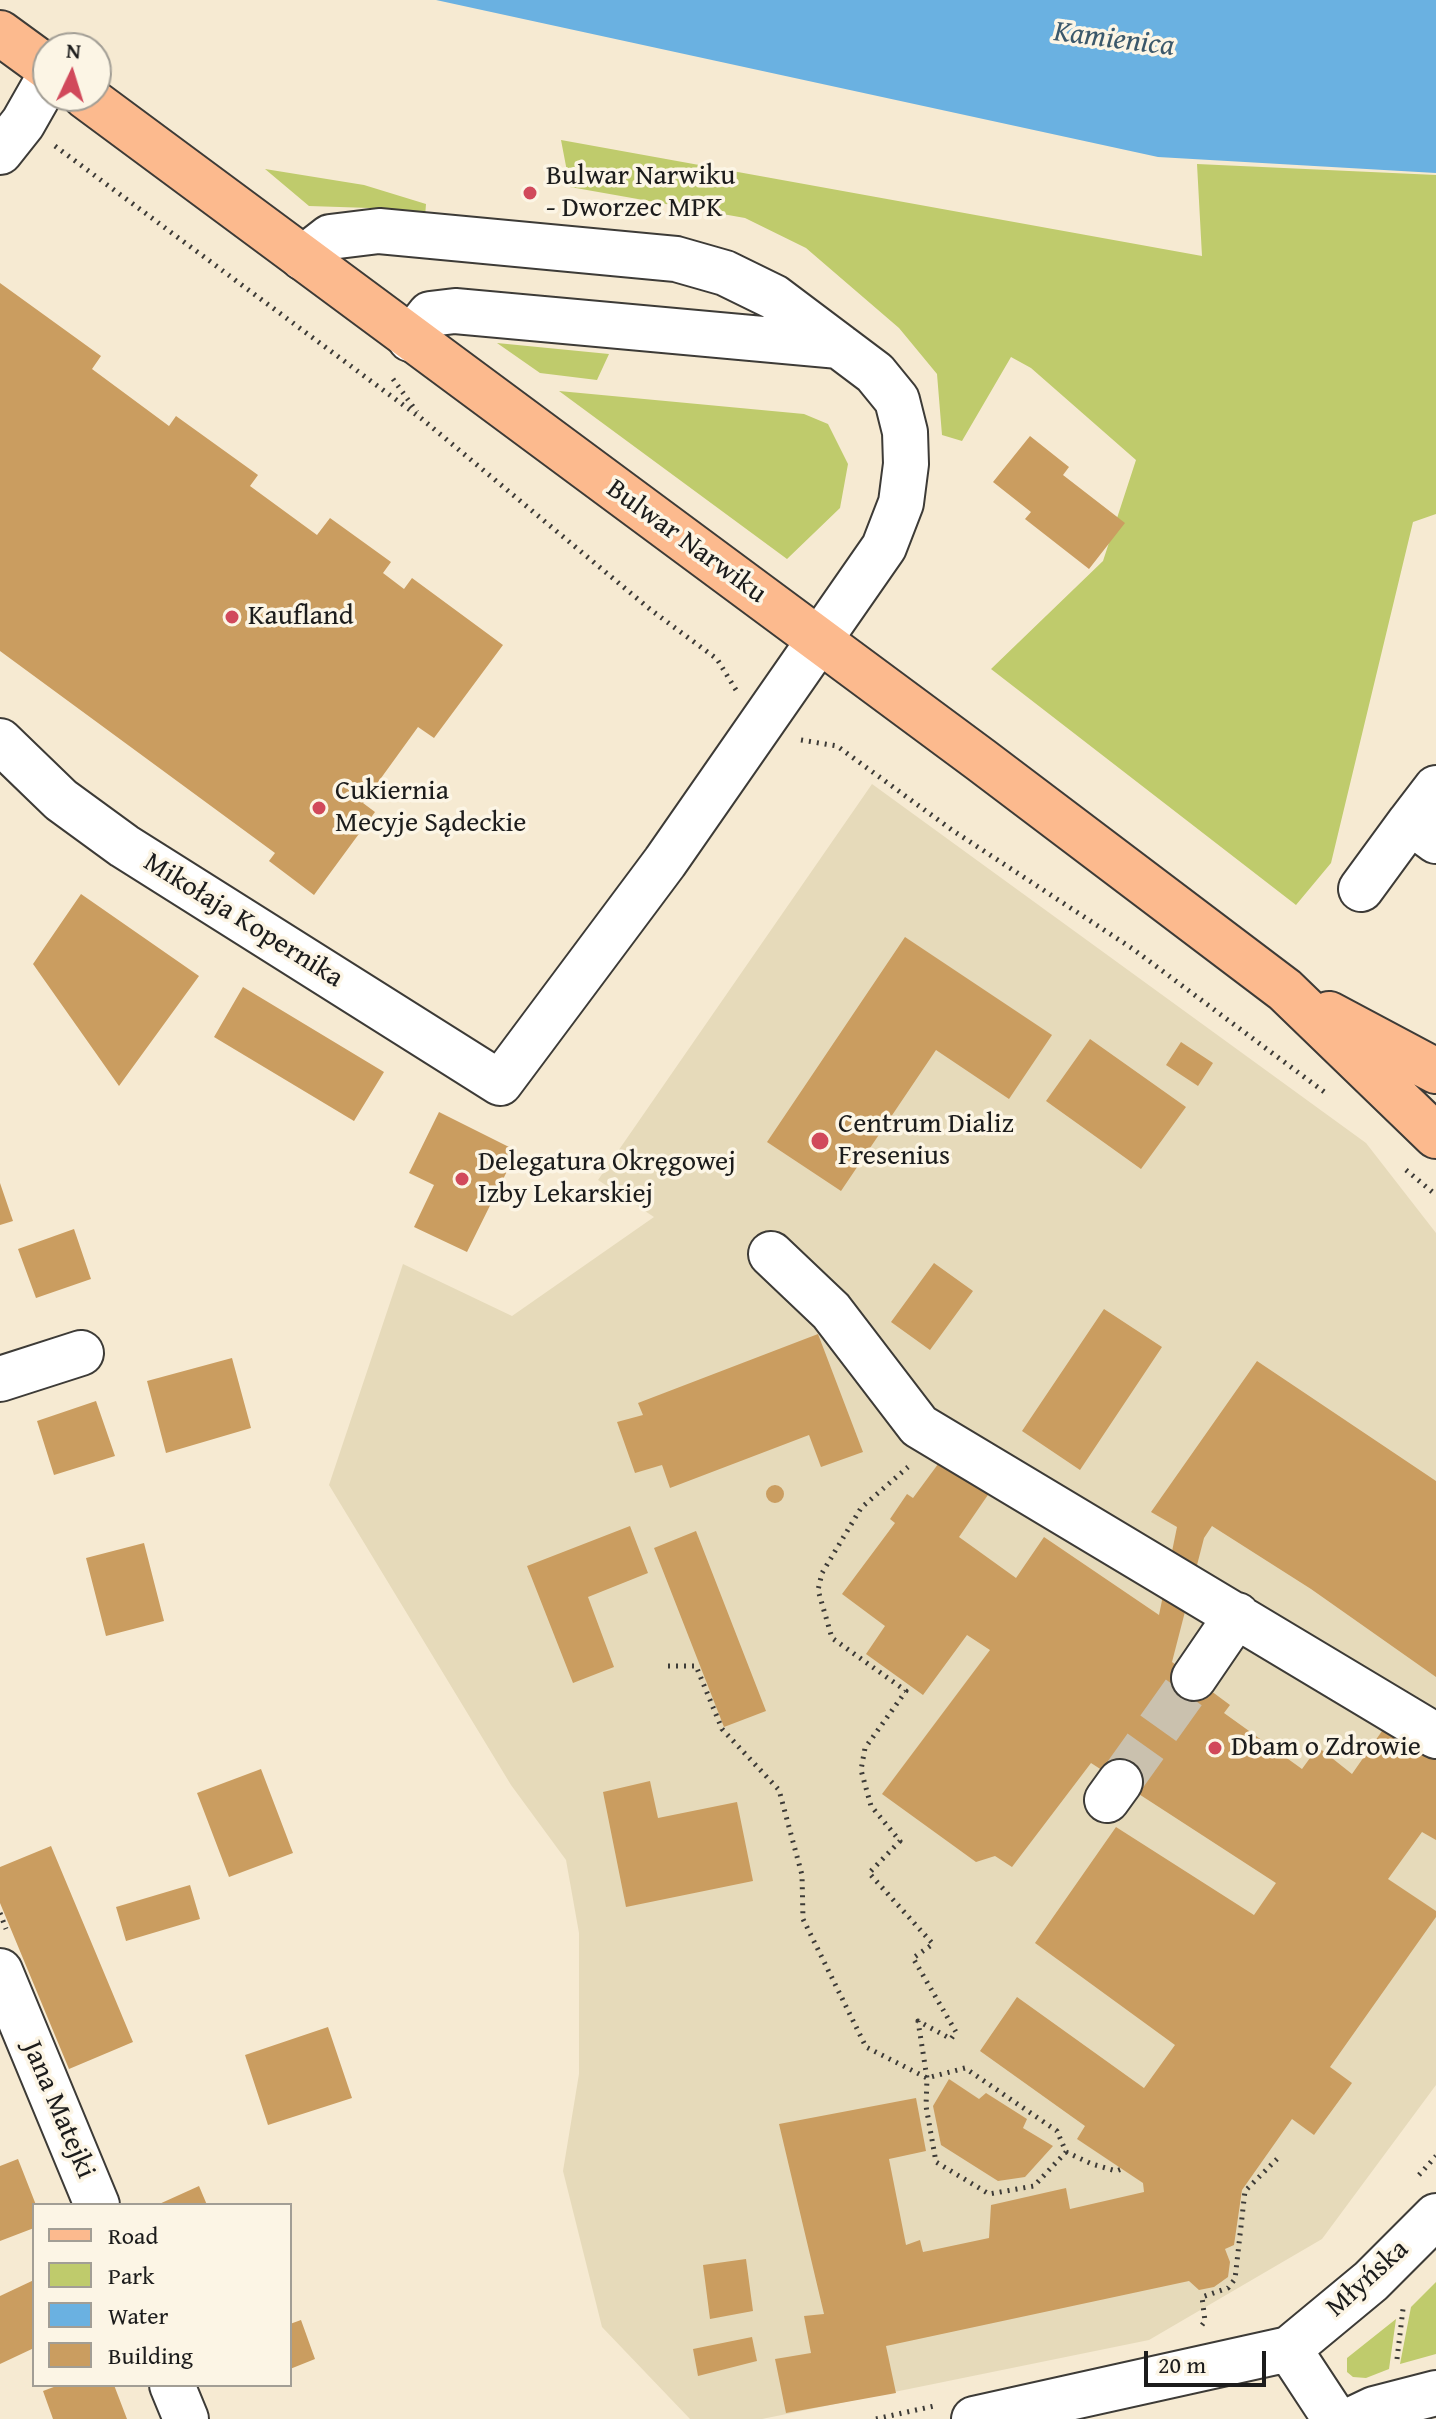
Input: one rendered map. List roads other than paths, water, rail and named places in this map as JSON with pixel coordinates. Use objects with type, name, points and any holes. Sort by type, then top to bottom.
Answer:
[{"type":"main road","points":[[0,33],[32,56]]},
{"type":"main road","name":"Bulwar Narwiku","points":[[107,112],[818,639],[1285,990],[1436,1136]]},
{"type":"main road","name":"Bulwar Narwiku","points":[[1285,990],[1436,1071]]},
{"type":"street","points":[[12,137],[32,105]]},
{"type":"street","points":[[303,258],[330,237],[379,231],[676,259],[725,273],[774,297],[875,373],[897,400],[905,432],[906,464],[901,503],[884,547],[818,639]]},
{"type":"street","points":[[410,339],[430,314],[455,311],[839,346]]},
{"type":"street","name":"Mikołaja Kopernika","points":[[0,741],[61,800],[124,846],[500,1083],[665,862],[818,639]]},
{"type":"street","points":[[1361,889],[1423,832],[1436,788]]},
{"type":"street","points":[[771,1254],[831,1311],[919,1426],[1436,1736]]},
{"type":"street","points":[[0,1379],[81,1353]]},
{"type":"street","points":[[1194,1678],[1237,1615]]},
{"type":"street","name":"Jana Matejki","points":[[0,1971],[96,2203]]},
{"type":"street","name":"Młyńska","points":[[974,2419],[1289,2349],[1371,2281],[1436,2216]]},
{"type":"street","points":[[1289,2349],[1335,2419]]},
{"type":"street","points":[[173,2387],[186,2419]]},
{"type":"street","points":[[1353,2419],[1374,2409],[1436,2393]]},
{"type":"water","name":"Kamienica","points":[[436,0],[1436,0],[1436,173],[1158,157]]},
{"type":"tunnel","points":[[1120,1782],[1194,1678]]},
{"type":"place","name":"Bulwar Narwiku - Dworzec MPK","points":[[530,193]]},
{"type":"place","name":"Kaufland","points":[[232,617]]},
{"type":"place","name":"Cukiernia Mecyje Sądeckie","points":[[319,808]]},
{"type":"place","name":"Centrum Dializ Fresenius","points":[[820,1141]]},
{"type":"place","name":"Delegatura Okręgowej Izby Lekarskiej","points":[[462,1179]]},
{"type":"place","name":"Dbam o Zdrowie","points":[[1215,1748]]}]
